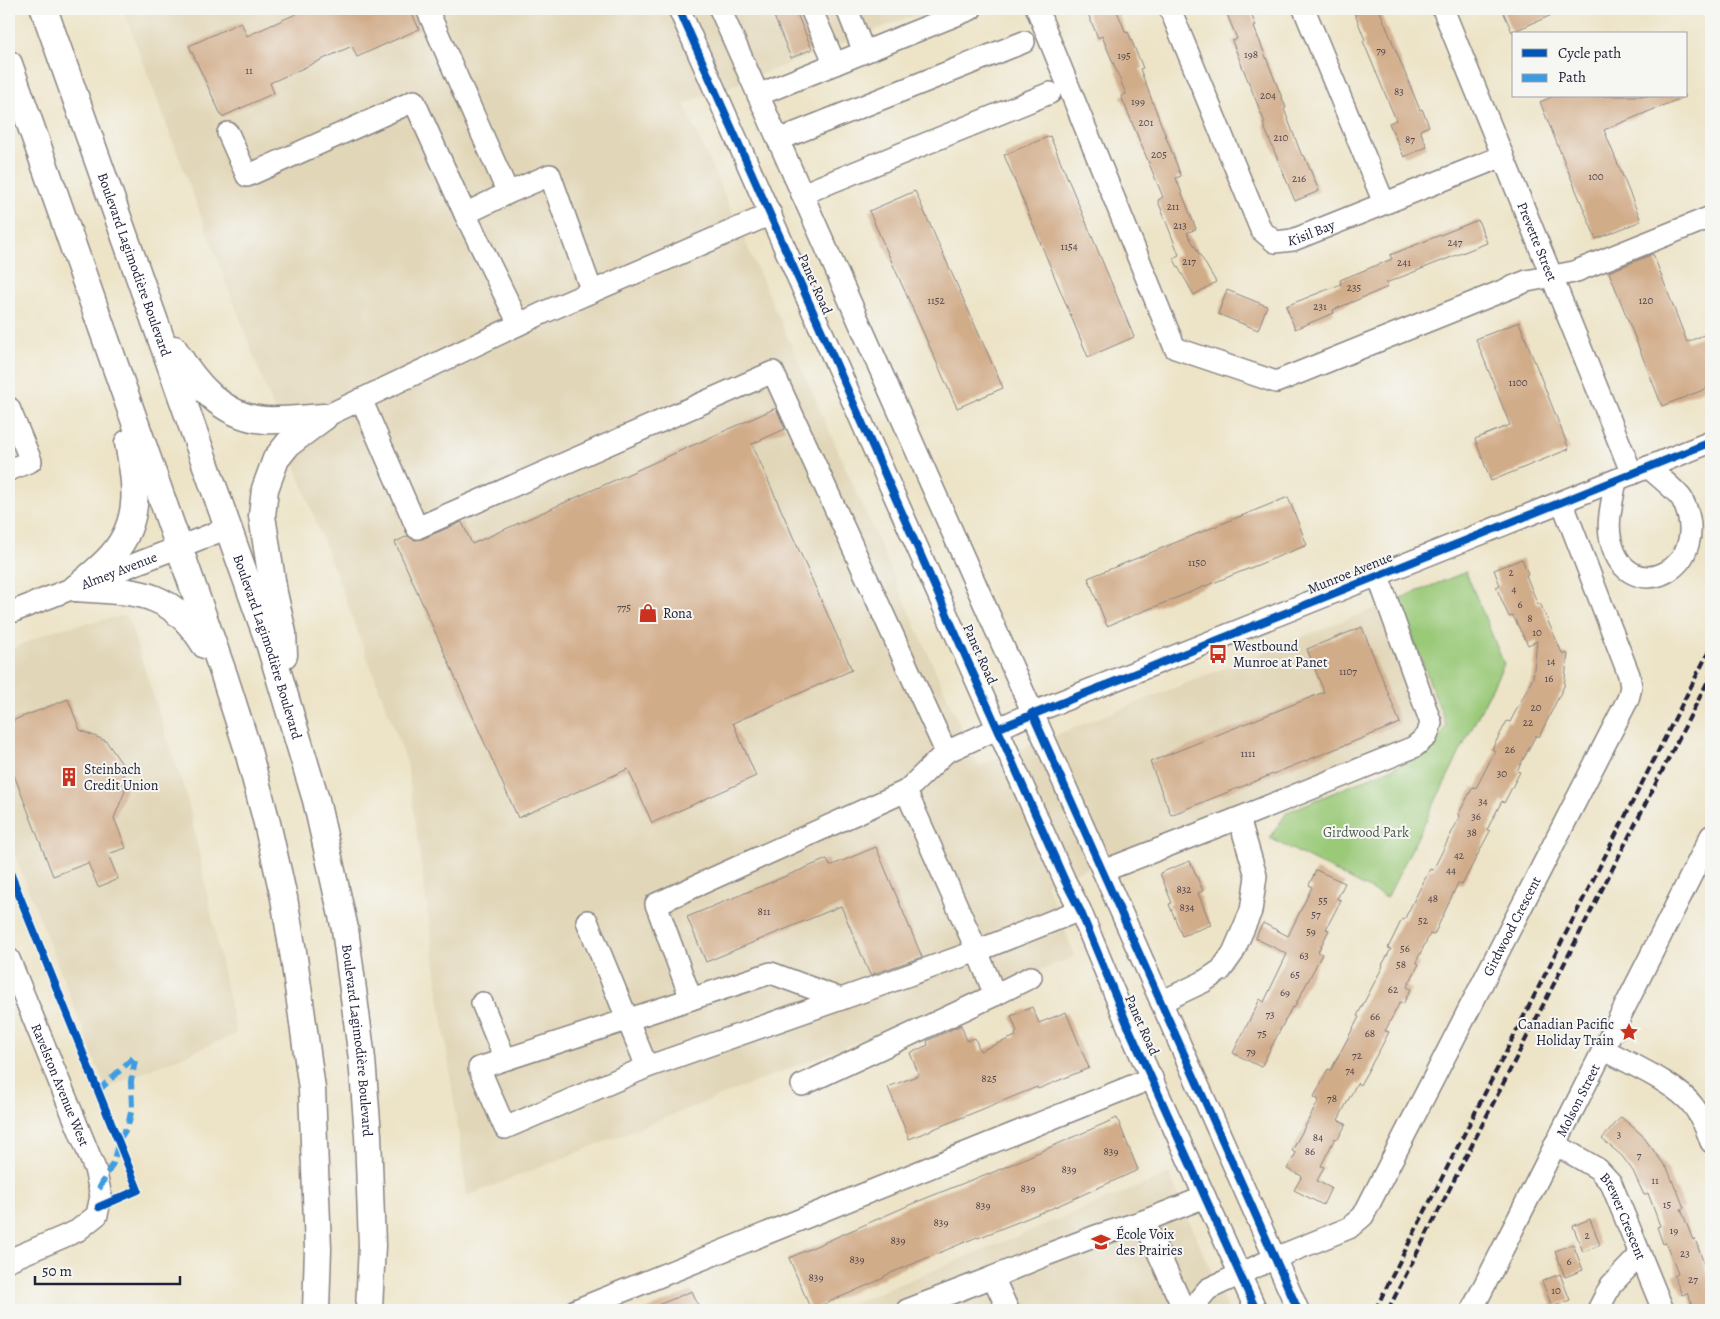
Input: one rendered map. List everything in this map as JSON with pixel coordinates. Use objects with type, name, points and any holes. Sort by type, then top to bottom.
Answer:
[{"type":"main road","name":"Boulevard Lagimodière Boulevard","points":[[44,9],[270,646],[316,800],[345,929],[362,1059],[368,1135],[372,1245],[369,1310]]},
{"type":"main road","points":[[9,64],[224,675],[247,747],[267,823],[284,898],[312,1089],[318,1249],[316,1310]]},
{"type":"main road","points":[[152,314],[196,380],[224,408],[244,416],[265,420],[324,417]]},
{"type":"main road","points":[[76,588],[113,554],[123,540],[134,511],[136,494],[134,474],[113,363]]},
{"type":"main road","points":[[284,695],[284,633],[274,593],[262,516],[265,489],[276,459],[288,444],[324,417]]},
{"type":"main road","points":[[76,588],[130,592],[153,597],[169,605],[197,632],[224,675]]},
{"type":"street","points":[[427,9],[508,193]]},
{"type":"street","name":"Panet Road","points":[[679,9],[1080,910],[1130,1031],[1256,1310]]},
{"type":"street","name":"Panet Road","points":[[720,9],[1298,1310]]},
{"type":"street","points":[[810,9],[835,64]]},
{"type":"street","points":[[847,9],[864,52]]},
{"type":"street","points":[[758,95],[970,9]]},
{"type":"street","points":[[1037,9],[1174,348],[1276,382],[1527,281],[1574,272],[1711,218]]},
{"type":"street","name":"Kisil Bay","points":[[1170,9],[1260,230],[1275,242],[1293,240],[1502,156]]},
{"type":"street","points":[[1304,9],[1384,203]]},
{"type":"street","name":"Prevette Street","points":[[1443,9],[1632,474]]},
{"type":"street","points":[[778,140],[1024,42]]},
{"type":"street","points":[[802,194],[1050,93]]},
{"type":"street","points":[[228,133],[246,176],[414,100],[519,324]]},
{"type":"street","points":[[466,214],[550,175],[592,292]]},
{"type":"street","points":[[324,417],[519,324],[770,214]]},
{"type":"street","points":[[361,399],[417,528],[773,372],[946,752]]},
{"type":"street","points":[[9,408],[31,461],[9,470]]},
{"type":"street","name":"Munroe Avenue","points":[[691,999],[656,904],[906,791],[946,752],[1032,713],[1711,442]]},
{"type":"street","name":"Girdwood Crescent","points":[[1189,1308],[1208,1289],[1275,1258],[1349,1228],[1364,1216],[1628,699],[1631,687],[1629,675],[1562,502]]},
{"type":"street","name":"Almey Avenue","points":[[11,607],[76,588],[228,528]]},
{"type":"street","points":[[1103,871],[1414,747],[1427,736],[1431,723],[1378,576]]},
{"type":"street","points":[[906,791],[995,996]]},
{"type":"street","points":[[1161,1002],[1203,982],[1221,970],[1233,953],[1251,911],[1256,876],[1239,818]]},
{"type":"street","name":"Molson Street","points":[[1472,1310],[1711,836]]},
{"type":"street","points":[[841,999],[771,973],[479,1068],[505,1128],[647,1067],[841,999],[977,951],[1080,910]]},
{"type":"street","points":[[587,921],[647,1067]]},
{"type":"street","name":"Ravelston Avenue West","points":[[9,959],[16,996],[95,1170],[101,1196],[97,1215],[76,1231],[9,1260]]},
{"type":"street","points":[[802,1085],[1031,978]]},
{"type":"street","points":[[482,1003],[506,1059]]},
{"type":"street","points":[[1603,1049],[1678,1090],[1694,1106],[1711,1142]]},
{"type":"street","points":[[576,1310],[1152,1078]]},
{"type":"street","name":"Brewer Crescent","points":[[1555,1144],[1598,1169],[1611,1182],[1663,1310]]},
{"type":"street","points":[[907,1310],[1096,1236],[1144,1221],[1205,1197]]},
{"type":"street","points":[[1144,1221],[1189,1308]]},
{"type":"street","points":[[1598,1310],[1611,1285],[1640,1255]]},
{"type":"street","points":[[993,1277],[1008,1310]]},
{"type":"shaded area","points":[[123,9],[930,9],[684,104],[978,766],[1398,599],[1447,726],[1046,884],[1075,956],[467,1196],[407,763]]},
{"type":"shaded area","points":[[127,615],[188,801],[236,1034],[106,1088],[9,840],[9,650],[54,630]]},
{"type":"shaded area","name":"École Voix des Prairies","points":[[1169,1174],[1228,1310],[836,1310]]},
{"type":"green space","name":"Girdwood Park","points":[[1466,572],[1504,664],[1387,898],[1270,838],[1287,812],[1424,755],[1447,726],[1398,599]]},
{"type":"building","points":[[307,9],[410,9],[419,29],[357,57],[352,46],[270,83],[274,93],[222,117],[189,46],[241,22],[247,36]]},
{"type":"building","points":[[771,9],[795,9],[812,49],[791,58]]},
{"type":"building","points":[[1086,9],[1116,9],[1143,68],[1140,69],[1181,176],[1176,178],[1196,229],[1187,233],[1216,282],[1194,295],[1173,258],[1179,255],[1158,201],[1163,197],[1121,96],[1126,94],[1102,36],[1098,38]]},
{"type":"building","points":[[1225,9],[1249,9],[1302,156],[1304,155],[1319,191],[1295,201],[1263,124],[1265,123],[1232,41],[1237,39]]},
{"type":"building","points":[[1353,9],[1379,9],[1420,110],[1422,109],[1429,126],[1420,130],[1427,147],[1404,157],[1389,123],[1396,120],[1363,41],[1365,40]]},
{"type":"building","points":[[1502,9],[1566,9],[1512,32]]},
{"type":"building","points":[[1549,98],[1681,98],[1604,130],[1641,221],[1596,239],[1540,102]]},
{"type":"building","points":[[1050,136],[1134,337],[1088,357],[1004,155]]},
{"type":"building","points":[[915,191],[1003,388],[957,408],[869,211]]},
{"type":"building","points":[[1478,220],[1487,243],[1386,283],[1388,287],[1333,310],[1334,313],[1295,329],[1286,306],[1341,284],[1340,280],[1392,259],[1390,255]]},
{"type":"building","points":[[1653,254],[1687,342],[1711,332],[1711,387],[1662,406],[1609,272]]},
{"type":"building","points":[[1227,290],[1267,306],[1258,330],[1218,314]]},
{"type":"building","points":[[1519,322],[1569,449],[1491,481],[1475,439],[1510,425],[1476,339]]},
{"type":"building","points":[[776,408],[785,429],[752,444],[852,670],[733,723],[756,776],[652,823],[628,769],[518,818],[395,542],[408,536],[415,540],[422,539],[462,522],[472,544]]},
{"type":"building","points":[[1288,497],[1307,545],[1107,626],[1088,578]]},
{"type":"building","points":[[1522,559],[1538,605],[1540,603],[1562,653],[1568,654],[1564,686],[1539,737],[1536,735],[1517,771],[1520,772],[1504,803],[1502,801],[1494,816],[1487,830],[1490,831],[1462,885],[1458,883],[1434,935],[1430,934],[1416,962],[1419,964],[1407,987],[1411,989],[1403,1004],[1400,1002],[1385,1031],[1389,1032],[1360,1085],[1357,1083],[1338,1120],[1346,1124],[1338,1139],[1335,1138],[1321,1166],[1324,1167],[1317,1181],[1331,1188],[1323,1205],[1294,1190],[1302,1176],[1287,1169],[1296,1153],[1292,1151],[1319,1100],[1314,1097],[1328,1069],[1331,1070],[1359,1017],[1357,1016],[1391,949],[1388,948],[1402,919],[1404,920],[1430,869],[1433,870],[1460,816],[1458,815],[1473,787],[1476,788],[1495,751],[1492,749],[1507,721],[1510,722],[1533,678],[1537,641],[1528,645],[1513,616],[1509,617],[1496,587],[1500,585],[1494,570]]},
{"type":"building","points":[[1362,627],[1400,723],[1171,815],[1150,762],[1324,692],[1307,649]]},
{"type":"building","name":"Steinbach Credit Union","points":[[68,699],[80,730],[106,741],[122,764],[125,791],[114,818],[126,848],[108,854],[118,879],[98,887],[88,863],[53,876],[9,762],[9,722]]},
{"type":"building","points":[[876,847],[922,957],[870,975],[841,906],[706,962],[687,917],[827,859],[830,866]]},
{"type":"building","points":[[1190,861],[1203,891],[1198,893],[1211,925],[1182,936],[1169,904],[1172,903],[1160,873]]},
{"type":"building","points":[[1316,870],[1345,883],[1337,899],[1341,900],[1326,929],[1329,930],[1318,952],[1322,954],[1261,1067],[1233,1053],[1260,999],[1264,1002],[1287,954],[1255,938],[1263,923],[1288,936],[1312,887],[1309,885]]},
{"type":"building","points":[[1032,1007],[1039,1023],[1066,1012],[1089,1068],[909,1139],[888,1087],[919,1075],[910,1053],[928,1045],[927,1041],[961,1025],[967,1041],[975,1038],[980,1051],[1016,1036],[1015,1033],[1017,1032],[1011,1016]]},
{"type":"building","points":[[1621,1117],[1642,1135],[1668,1170],[1684,1208],[1681,1209],[1693,1240],[1695,1239],[1711,1283],[1711,1310],[1695,1310],[1687,1293],[1682,1295],[1674,1276],[1678,1274],[1666,1243],[1663,1244],[1657,1227],[1660,1226],[1648,1193],[1644,1195],[1633,1171],[1622,1156],[1602,1139]]},
{"type":"building","points":[[1117,1118],[1138,1170],[1055,1207],[884,1276],[884,1278],[811,1310],[789,1258],[914,1203],[989,1174]]},
{"type":"building","points":[[1590,1219],[1600,1245],[1583,1252],[1573,1226]]},
{"type":"building","points":[[1573,1244],[1583,1270],[1565,1277],[1555,1251]]},
{"type":"building","points":[[1560,1274],[1570,1300],[1552,1307],[1542,1281]]},
{"type":"building","points":[[692,1291],[700,1310],[646,1310]]},
{"type":"railway","points":[[1375,1310],[1711,647]]},
{"type":"railway","points":[[1388,1310],[1711,675]]},
{"type":"marked path","points":[[98,1091],[134,1057]]},
{"type":"marked path","points":[[99,1189],[113,1163],[120,1138],[128,1126],[132,1108],[131,1081],[135,1061]]},
{"type":"cycle path","points":[[679,9],[1065,881],[1080,910],[1130,1031],[1256,1310]]},
{"type":"cycle path","points":[[999,728],[1711,442]]},
{"type":"cycle path","points":[[1032,713],[1298,1310]]},
{"type":"cycle path","points":[[9,870],[138,1190],[99,1207]]},
{"type":"place","name":"Rona","points":[[648,613]]},
{"type":"place","name":"Westbound Munroe at Panet","points":[[1218,654]]},
{"type":"place","name":"Steinbach Credit Union","points":[[69,777]]},
{"type":"place","name":"Canadian Pacific Holiday Train","points":[[1629,1032]]},
{"type":"place","name":"École Voix des Prairies","points":[[1101,1242]]}]
